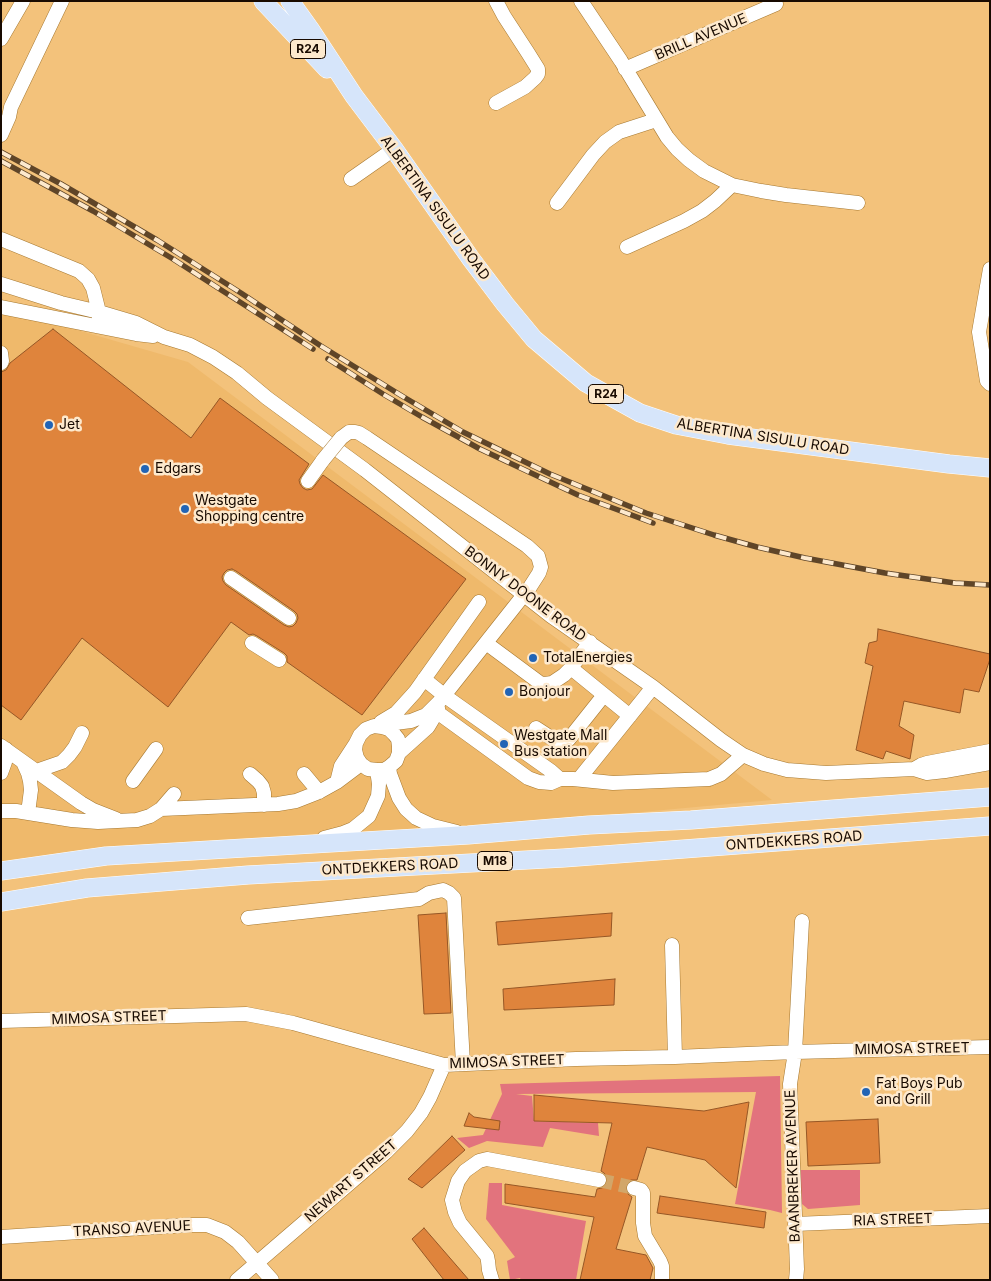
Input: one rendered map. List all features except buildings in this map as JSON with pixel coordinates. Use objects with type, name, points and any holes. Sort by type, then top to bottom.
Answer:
[{"type":"main road","name":"ALBERTINA SISULU ROAD","points":[[263,1],[354,96]]},
{"type":"main road","name":"ALBERTINA SISULU ROAD","points":[[290,1],[354,96],[505,304],[534,339],[586,383],[640,413],[676,425],[728,435],[990,468]]},
{"type":"main road","name":"ONTDEKKERS ROAD","points":[[1,871],[106,856],[468,836],[589,825],[691,820],[990,796]]},
{"type":"main road","name":"ONTDEKKERS ROAD","points":[[1,902],[87,888],[248,875],[564,858],[990,826]]},
{"type":"street","points":[[1,39],[23,1]]},
{"type":"street","points":[[3,127],[62,1]]},
{"type":"street","points":[[496,1],[538,69],[538,74],[525,87],[496,103]]},
{"type":"street","points":[[581,1],[676,149],[704,171],[732,185],[786,195],[858,204]]},
{"type":"street","name":"BRILL AVENUE","points":[[625,69],[776,4]]},
{"type":"street","points":[[557,203],[592,155],[605,142],[620,132],[656,120]]},
{"type":"street","points":[[351,179],[394,149]]},
{"type":"street","points":[[626,247],[684,222],[702,211],[732,185]]},
{"type":"street","points":[[1,239],[79,271],[88,279],[93,288],[99,312],[98,327]]},
{"type":"street","points":[[990,269],[979,332],[987,381],[990,384]]},
{"type":"street","name":"BONNY DOONE ROAD","points":[[1,284],[61,303],[136,323],[164,337],[190,345],[213,357],[365,470],[552,616],[654,686],[721,740],[743,755],[764,764],[787,770],[826,774],[914,769],[927,773],[990,763]]},
{"type":"street","points":[[8,309],[22,290]]},
{"type":"street","name":"BONNY DOONE ROAD","points":[[8,309],[136,334],[164,337]]},
{"type":"street","points":[[1,353],[1,363]]},
{"type":"street","points":[[308,480],[340,438],[349,432],[359,433],[527,546],[538,556],[541,567],[539,574],[440,703],[428,727],[399,753]]},
{"type":"street","points":[[232,578],[289,618]]},
{"type":"street","points":[[378,726],[396,713],[415,692],[479,602]]},
{"type":"street","points":[[486,642],[540,683],[545,684],[552,683],[564,675],[590,642]]},
{"type":"street","points":[[252,643],[279,660]]},
{"type":"street","points":[[570,668],[630,716]]},
{"type":"street","points":[[424,679],[440,703],[551,771],[560,779],[613,783],[709,778],[721,774],[743,755]]},
{"type":"street","points":[[579,780],[654,686]]},
{"type":"street","points":[[536,728],[559,743],[564,742],[569,739],[604,695]]},
{"type":"street","points":[[336,782],[341,766],[360,735],[366,730],[378,726],[411,721],[426,715],[440,703]]},
{"type":"street","points":[[356,743],[357,758],[368,769],[383,768],[396,761],[399,753],[398,739],[389,729],[378,726]]},
{"type":"street","points":[[36,771],[62,762],[75,747],[82,733]]},
{"type":"street","points":[[4,747],[93,810],[122,821]]},
{"type":"street","points":[[1,773],[5,762],[4,747]]},
{"type":"street","points":[[133,780],[156,749]]},
{"type":"street","name":"BONNY DOONE ROAD","points":[[914,769],[940,760],[990,751]]},
{"type":"street","points":[[23,762],[28,773],[31,790],[28,812]]},
{"type":"street","points":[[161,809],[264,805],[296,801],[319,792],[361,764]]},
{"type":"street","points":[[383,768],[390,774],[398,798],[416,818],[433,826],[468,836]]},
{"type":"street","points":[[287,847],[343,833],[353,829],[369,816],[378,796],[383,768]]},
{"type":"street","points":[[250,774],[262,786],[264,805]]},
{"type":"street","points":[[304,774],[319,792]]},
{"type":"street","points":[[1,811],[28,812],[72,820],[98,822],[137,820],[150,816],[161,809],[174,794]]},
{"type":"street","points":[[248,918],[419,899],[442,890],[452,895],[454,898],[462,1064]]},
{"type":"street","name":"BAANBREKER AVENUE","points":[[796,1280],[796,1224],[790,1084],[795,1052],[802,921]]},
{"type":"street","points":[[672,945],[675,1057]]},
{"type":"street","name":"MIMOSA STREET","points":[[1,1021],[246,1014],[293,1023],[444,1065],[576,1059],[990,1047]]},
{"type":"street","name":"NEWART STREET","points":[[237,1280],[408,1131],[430,1097],[444,1065]]},
{"type":"street","points":[[492,1280],[487,1256],[460,1223],[454,1212],[452,1200],[458,1181],[465,1171],[479,1161],[487,1159],[599,1180]]},
{"type":"street","points":[[634,1188],[641,1190],[643,1193],[645,1236],[662,1266],[662,1280]]},
{"type":"street","name":"RIA STREET","points":[[796,1224],[990,1216]]},
{"type":"street","name":"TRANSO AVENUE","points":[[1,1237],[206,1225],[225,1232],[238,1242],[272,1280]]},
{"type":"shaded area","name":"Westgate Shopping centre","points":[[1,308],[188,362],[772,800],[1,871]]},
{"type":"shaded area","points":[[780,1076],[782,1213],[735,1204],[756,1092],[516,1094],[532,1096],[534,1121],[598,1123],[599,1136],[550,1128],[543,1147],[487,1141],[469,1148],[457,1138],[483,1135],[502,1094],[500,1084]]},
{"type":"shaded area","points":[[800,1170],[860,1170],[860,1205],[808,1209],[797,1196]]},
{"type":"shaded area","points":[[489,1183],[502,1183],[502,1205],[586,1221],[576,1280],[521,1280],[520,1278],[510,1280],[507,1261],[515,1257],[486,1219]]},
{"type":"tunnel","points":[[599,1180],[634,1188]]},
{"type":"railway","points":[[1,152],[61,184],[157,240],[321,346],[463,432],[550,474],[646,513],[757,547],[885,573],[955,583],[990,585]]},
{"type":"railway","points":[[1,161],[93,211],[173,259],[313,349]]},
{"type":"railway","points":[[328,359],[383,394],[480,449],[578,495],[653,523]]},
{"type":"place","name":"Jet","points":[[49,425]]},
{"type":"place","name":"Edgars","points":[[145,469]]},
{"type":"place","name":"Westgate Shopping centre","points":[[185,509]]},
{"type":"place","name":"TotalEnergies","points":[[533,658]]},
{"type":"place","name":"Bonjour","points":[[509,692]]},
{"type":"place","name":"Westgate Mall Bus station","points":[[504,744]]},
{"type":"place","name":"Fat Boys Pub and Grill","points":[[866,1092]]}]
